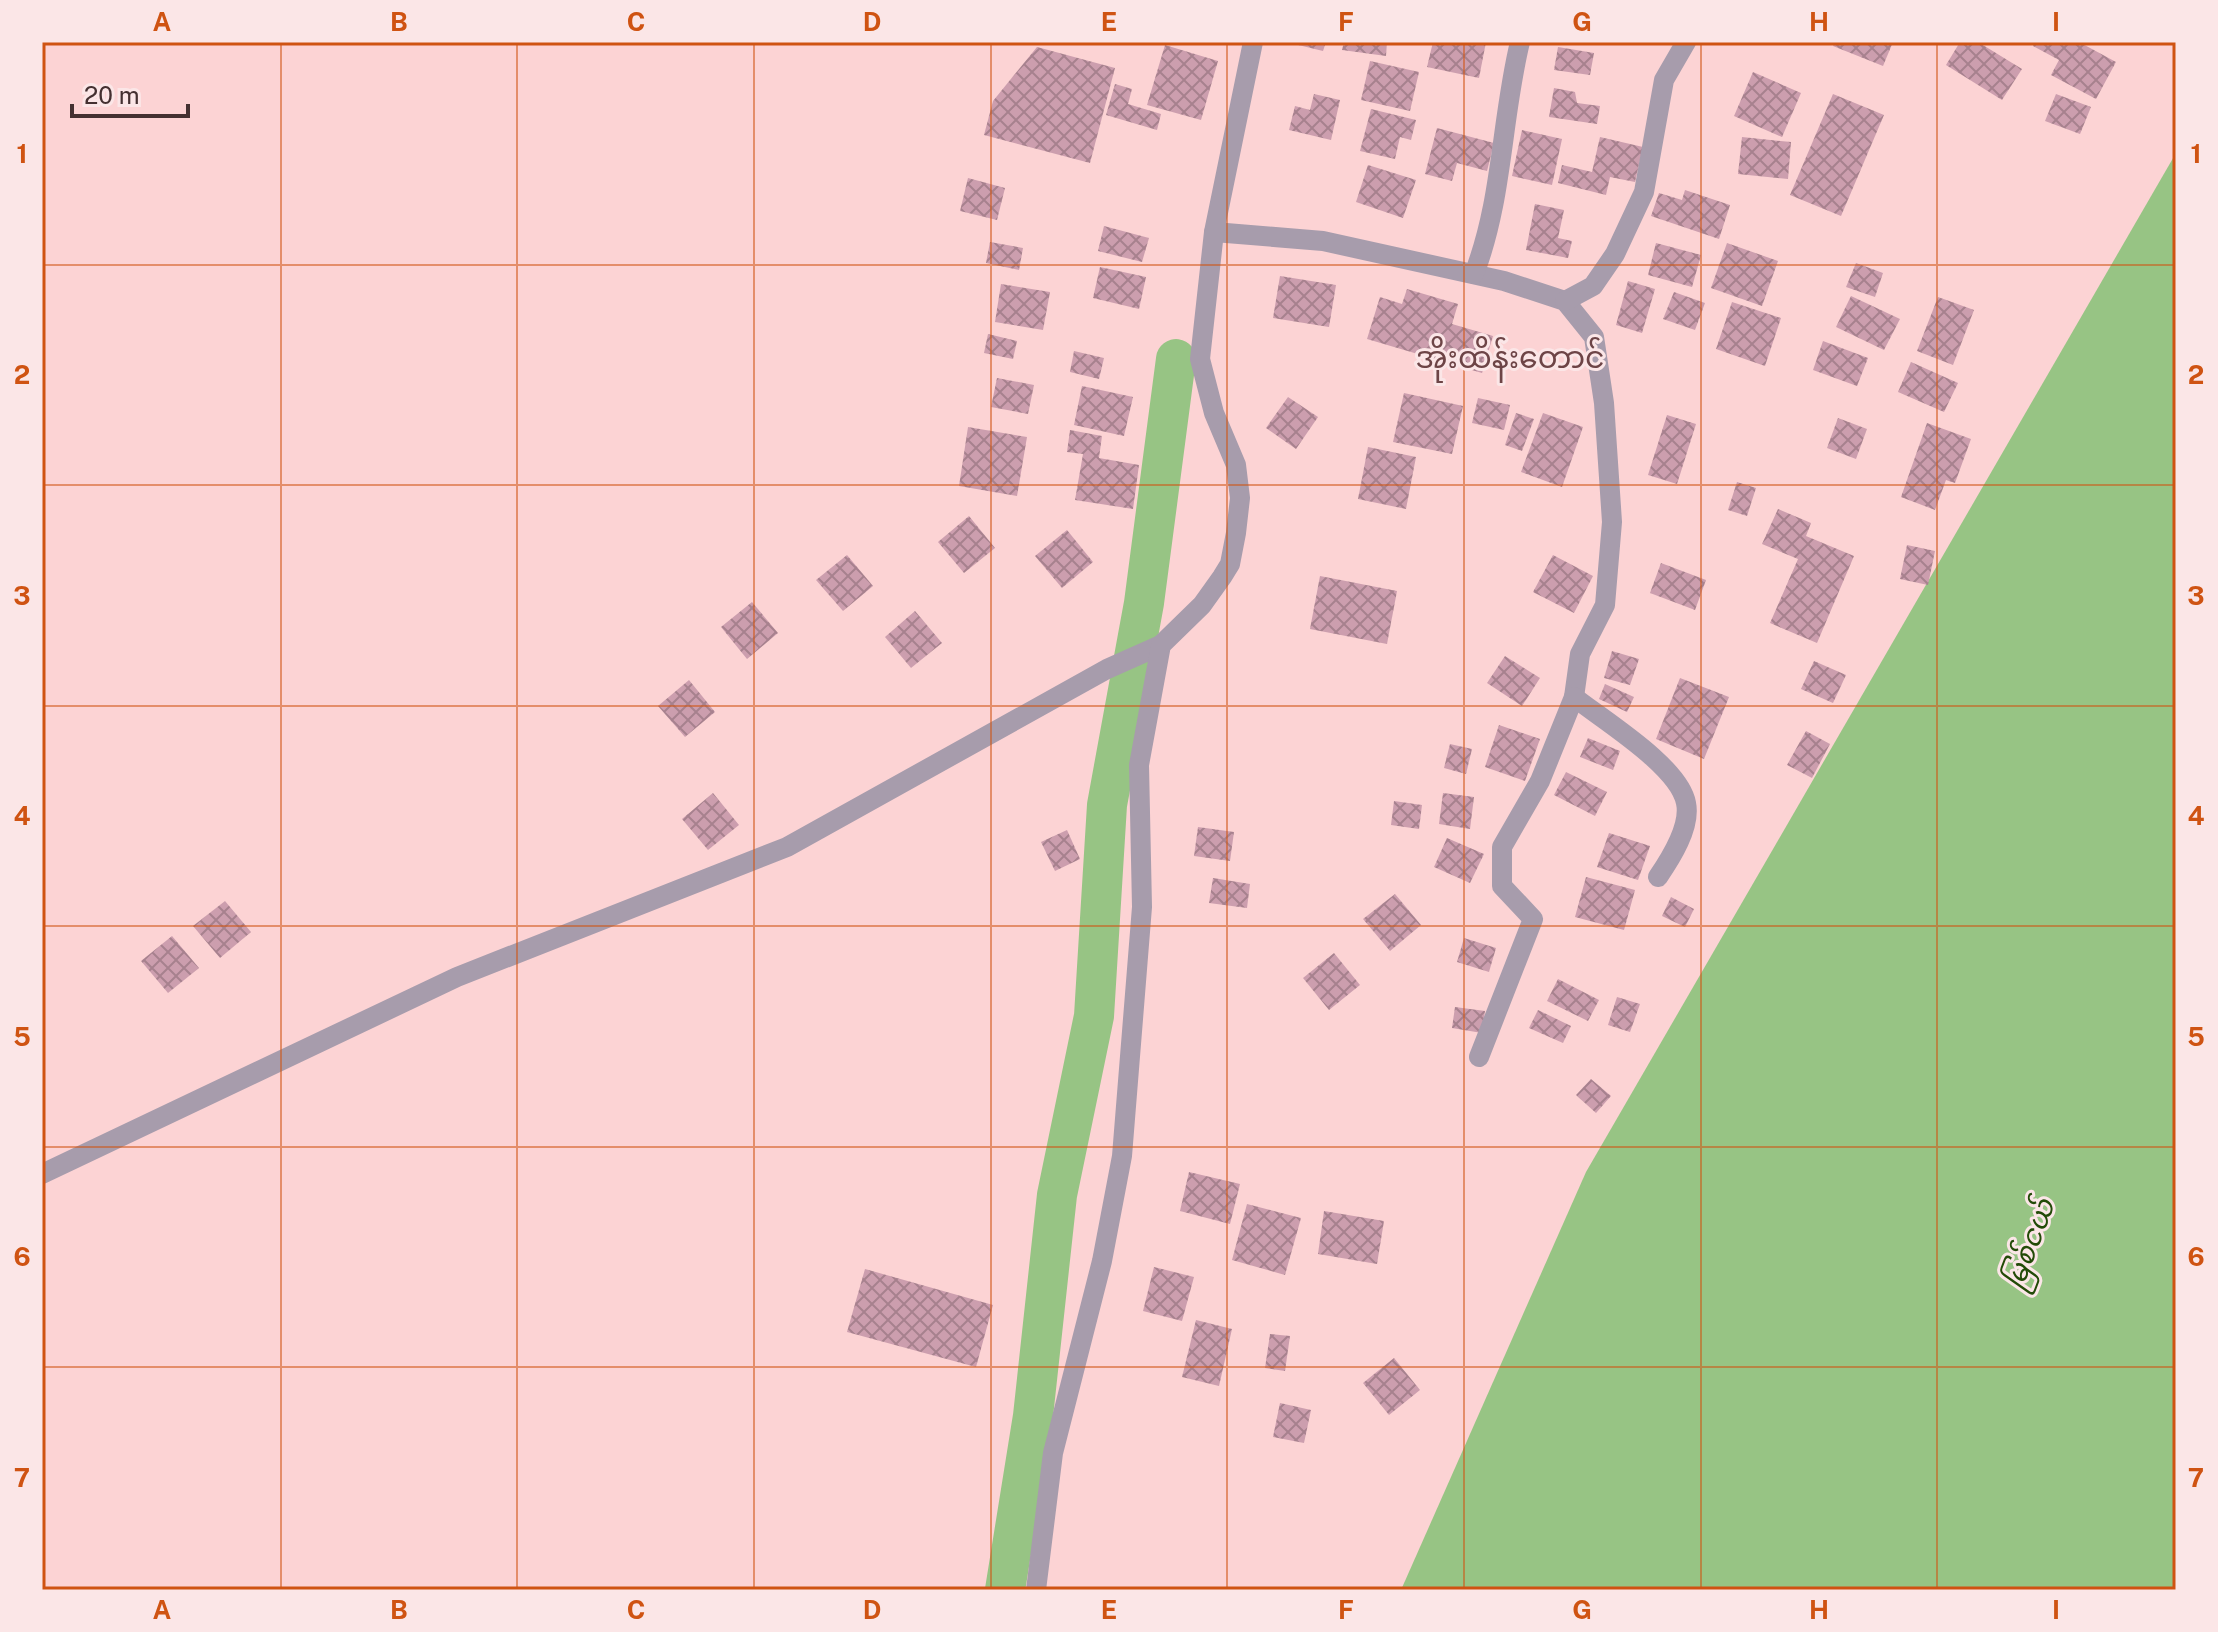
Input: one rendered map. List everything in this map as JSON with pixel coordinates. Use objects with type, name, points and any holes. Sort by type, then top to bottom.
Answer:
[{"type":"street","points":[[42,1174],[457,977],[787,847],[1107,669],[1161,645],[1202,605],[1222,577],[1230,564],[1236,533],[1240,498],[1236,465],[1214,413],[1200,359],[1214,232],[1253,42]]},
{"type":"street","points":[[1474,274],[1492,221],[1504,120],[1520,42]]},
{"type":"street","points":[[1565,301],[1593,286],[1615,254],[1644,192],[1664,80],[1686,42]]},
{"type":"street","points":[[1214,232],[1323,241],[1474,274],[1565,301],[1594,337],[1604,403],[1612,522],[1605,605],[1580,654],[1574,697],[1540,781],[1502,847],[1502,886],[1533,919],[1479,1057]]},
{"type":"street","points":[[1036,1590],[1053,1453],[1102,1261],[1122,1156],[1142,907],[1139,765],[1161,645]]},
{"type":"street","points":[[1574,697],[1664,765],[1686,803],[1679,847],[1658,877]]},
{"type":"water","name":"မြစ်ငယ်","points":[[2176,153],[2176,1590],[1401,1590],[1586,1172]]},
{"type":"building","points":[[1286,42],[1326,42],[1323,51]]},
{"type":"building","points":[[1344,42],[1387,42],[1386,56],[1342,50]]},
{"type":"building","points":[[1433,42],[1486,42],[1479,78],[1427,67]]},
{"type":"building","points":[[1835,42],[1893,42],[1883,66],[1833,46]]},
{"type":"building","points":[[1960,42],[1978,42],[2022,69],[2002,100],[1946,65]]},
{"type":"building","points":[[2035,42],[2079,42],[2116,62],[2096,99],[2051,75],[2059,60],[2033,46]]},
{"type":"building","points":[[1165,45],[1218,61],[1201,120],[1147,105]]},
{"type":"building","points":[[1037,47],[1115,68],[1090,163],[984,135],[993,101]]},
{"type":"building","points":[[1558,47],[1594,53],[1590,75],[1554,70]]},
{"type":"building","points":[[1370,61],[1419,72],[1410,111],[1361,100]]},
{"type":"building","points":[[1753,72],[1801,93],[1782,137],[1734,116]]},
{"type":"building","points":[[1115,84],[1132,89],[1128,104],[1161,114],[1157,130],[1106,115]]},
{"type":"building","points":[[1554,88],[1575,92],[1577,103],[1600,106],[1597,124],[1549,117]]},
{"type":"building","points":[[1314,94],[1340,100],[1331,140],[1289,130],[1295,106],[1310,110]]},
{"type":"building","points":[[1833,94],[1884,115],[1841,216],[1790,195]]},
{"type":"building","points":[[2056,94],[2091,107],[2080,134],[2045,121]]},
{"type":"building","points":[[1371,109],[1416,120],[1411,140],[1400,137],[1395,159],[1360,151]]},
{"type":"building","points":[[1437,128],[1494,143],[1487,171],[1457,163],[1452,181],[1425,174]]},
{"type":"building","points":[[1522,130],[1562,139],[1552,185],[1512,176]]},
{"type":"building","points":[[1600,137],[1643,147],[1635,182],[1610,177],[1606,195],[1558,183],[1562,165],[1592,172]]},
{"type":"building","points":[[1742,137],[1791,142],[1788,179],[1738,174]]},
{"type":"building","points":[[1368,165],[1416,180],[1403,218],[1356,202]]},
{"type":"building","points":[[968,178],[1005,188],[997,220],[960,211]]},
{"type":"building","points":[[1685,190],[1730,205],[1719,239],[1651,216],[1659,193],[1682,200]]},
{"type":"building","points":[[1535,204],[1564,210],[1558,238],[1572,241],[1568,258],[1526,250]]},
{"type":"building","points":[[1104,226],[1149,238],[1142,262],[1098,251]]},
{"type":"building","points":[[990,242],[1023,248],[1019,270],[986,263]]},
{"type":"building","points":[[1656,243],[1701,255],[1692,287],[1648,275]]},
{"type":"building","points":[[1727,243],[1778,261],[1762,306],[1711,288]]},
{"type":"building","points":[[1856,263],[1883,273],[1875,297],[1846,287]]},
{"type":"building","points":[[1100,267],[1146,277],[1139,309],[1093,298]]},
{"type":"building","points":[[1280,276],[1336,285],[1329,327],[1273,318]]},
{"type":"building","points":[[1628,281],[1655,289],[1642,333],[1616,325]]},
{"type":"building","points":[[1001,284],[1050,292],[1043,330],[995,322]]},
{"type":"building","points":[[1407,289],[1458,304],[1452,324],[1493,336],[1482,373],[1367,339],[1380,297],[1402,304]]},
{"type":"building","points":[[1674,292],[1705,303],[1695,330],[1663,319]]},
{"type":"building","points":[[1851,296],[1900,319],[1884,350],[1836,327]]},
{"type":"building","points":[[1938,297],[1974,310],[1953,365],[1917,351]]},
{"type":"building","points":[[1732,302],[1781,318],[1765,366],[1716,349]]},
{"type":"building","points":[[988,334],[1017,341],[1013,359],[984,353]]},
{"type":"building","points":[[1823,341],[1868,358],[1857,386],[1813,370]]},
{"type":"building","points":[[1074,351],[1104,358],[1099,379],[1070,372]]},
{"type":"building","points":[[1911,362],[1958,383],[1944,412],[1898,392]]},
{"type":"building","points":[[997,378],[1034,385],[1028,414],[991,407]]},
{"type":"building","points":[[1082,386],[1133,397],[1124,436],[1074,425]]},
{"type":"building","points":[[1404,393],[1463,406],[1452,454],[1393,442]]},
{"type":"building","points":[[1288,397],[1318,417],[1296,449],[1266,428]]},
{"type":"building","points":[[1478,398],[1510,405],[1504,430],[1472,423]]},
{"type":"building","points":[[1516,413],[1534,419],[1522,451],[1505,445]]},
{"type":"building","points":[[1543,413],[1583,427],[1562,487],[1521,472]]},
{"type":"building","points":[[1667,415],[1696,424],[1677,484],[1648,475]]},
{"type":"building","points":[[1838,418],[1867,429],[1856,459],[1827,448]]},
{"type":"building","points":[[1927,423],[1971,439],[1955,483],[1946,480],[1935,510],[1901,497]]},
{"type":"building","points":[[968,427],[1027,437],[1017,496],[959,486]]},
{"type":"building","points":[[1070,430],[1102,436],[1099,458],[1139,465],[1133,509],[1075,500],[1083,454],[1067,452]]},
{"type":"building","points":[[1368,447],[1416,457],[1406,509],[1358,499]]},
{"type":"building","points":[[1737,482],[1756,488],[1747,516],[1728,510]]},
{"type":"building","points":[[1778,509],[1811,523],[1806,536],[1854,556],[1817,643],[1770,623],[1798,559],[1762,544]]},
{"type":"building","points":[[969,516],[995,548],[964,573],[938,542]]},
{"type":"building","points":[[1067,530],[1093,562],[1062,588],[1035,556]]},
{"type":"building","points":[[1907,545],[1935,551],[1928,585],[1900,579]]},
{"type":"building","points":[[847,555],[873,586],[843,611],[816,580]]},
{"type":"building","points":[[1553,555],[1593,576],[1574,613],[1533,592]]},
{"type":"building","points":[[1661,563],[1706,580],[1695,610],[1650,593]]},
{"type":"building","points":[[1320,576],[1397,591],[1387,644],[1310,629]]},
{"type":"building","points":[[752,602],[778,633],[747,659],[721,627]]},
{"type":"building","points":[[915,611],[942,643],[911,668],[885,637]]},
{"type":"building","points":[[1612,651],[1639,659],[1630,685],[1604,678]]},
{"type":"building","points":[[1505,656],[1540,678],[1522,706],[1487,683]]},
{"type":"building","points":[[1814,661],[1846,675],[1833,703],[1801,689]]},
{"type":"building","points":[[1680,678],[1729,697],[1704,759],[1656,739]]},
{"type":"building","points":[[689,680],[715,712],[685,737],[658,706]]},
{"type":"building","points":[[1605,684],[1634,697],[1627,712],[1599,699]]},
{"type":"building","points":[[1499,725],[1540,739],[1525,781],[1485,767]]},
{"type":"building","points":[[1806,731],[1830,744],[1812,778],[1787,765]]},
{"type":"building","points":[[1588,738],[1620,751],[1613,770],[1580,757]]},
{"type":"building","points":[[1450,744],[1472,749],[1466,774],[1444,768]]},
{"type":"building","points":[[1566,772],[1607,792],[1595,816],[1554,795]]},
{"type":"building","points":[[713,793],[739,825],[708,850],[682,819]]},
{"type":"building","points":[[1443,793],[1474,797],[1470,829],[1439,824]]},
{"type":"building","points":[[1394,801],[1422,805],[1419,829],[1391,825]]},
{"type":"building","points":[[1198,827],[1234,832],[1230,861],[1194,856]]},
{"type":"building","points":[[1067,830],[1080,859],[1055,871],[1041,842]]},
{"type":"building","points":[[1609,833],[1650,846],[1638,880],[1597,867]]},
{"type":"building","points":[[1447,838],[1484,854],[1470,883],[1434,867]]},
{"type":"building","points":[[1586,877],[1635,890],[1624,930],[1575,917]]},
{"type":"building","points":[[1213,878],[1250,884],[1247,908],[1209,903]]},
{"type":"building","points":[[1395,894],[1421,925],[1390,951],[1363,919]]},
{"type":"building","points":[[1671,897],[1694,909],[1685,927],[1662,916]]},
{"type":"building","points":[[225,901],[251,932],[220,958],[193,926]]},
{"type":"building","points":[[172,936],[199,968],[168,993],[141,961]]},
{"type":"building","points":[[1464,938],[1496,948],[1489,972],[1457,962]]},
{"type":"building","points":[[1334,953],[1360,985],[1329,1010],[1303,978]]},
{"type":"building","points":[[1558,979],[1599,1000],[1588,1021],[1547,1001]]},
{"type":"building","points":[[1617,997],[1640,1004],[1630,1032],[1608,1025]]},
{"type":"building","points":[[1455,1007],[1485,1011],[1482,1033],[1452,1028]]},
{"type":"building","points":[[1538,1010],[1571,1026],[1563,1043],[1529,1028]]},
{"type":"building","points":[[1591,1079],[1611,1096],[1596,1113],[1576,1095]]},
{"type":"building","points":[[1189,1172],[1240,1184],[1230,1224],[1180,1211]]},
{"type":"building","points":[[1247,1204],[1301,1218],[1285,1275],[1232,1260]]},
{"type":"building","points":[[1324,1211],[1384,1221],[1377,1264],[1318,1254]]},
{"type":"building","points":[[1154,1267],[1194,1277],[1182,1321],[1143,1311]]},
{"type":"building","points":[[865,1269],[993,1305],[976,1367],[847,1332]]},
{"type":"building","points":[[1196,1320],[1232,1329],[1219,1386],[1182,1377]]},
{"type":"building","points":[[1270,1334],[1290,1336],[1285,1371],[1265,1368]]},
{"type":"building","points":[[1394,1358],[1420,1390],[1389,1415],[1363,1383]]},
{"type":"building","points":[[1280,1403],[1311,1410],[1304,1443],[1273,1437]]},
{"type":"waterway","points":[[1005,1590],[1033,1416],[1057,1195],[1094,1016],[1107,805],[1144,603],[1176,359]]},
{"type":"district","name":"အိုးထိန်းတောင်","points":[[1510,358]]}]
